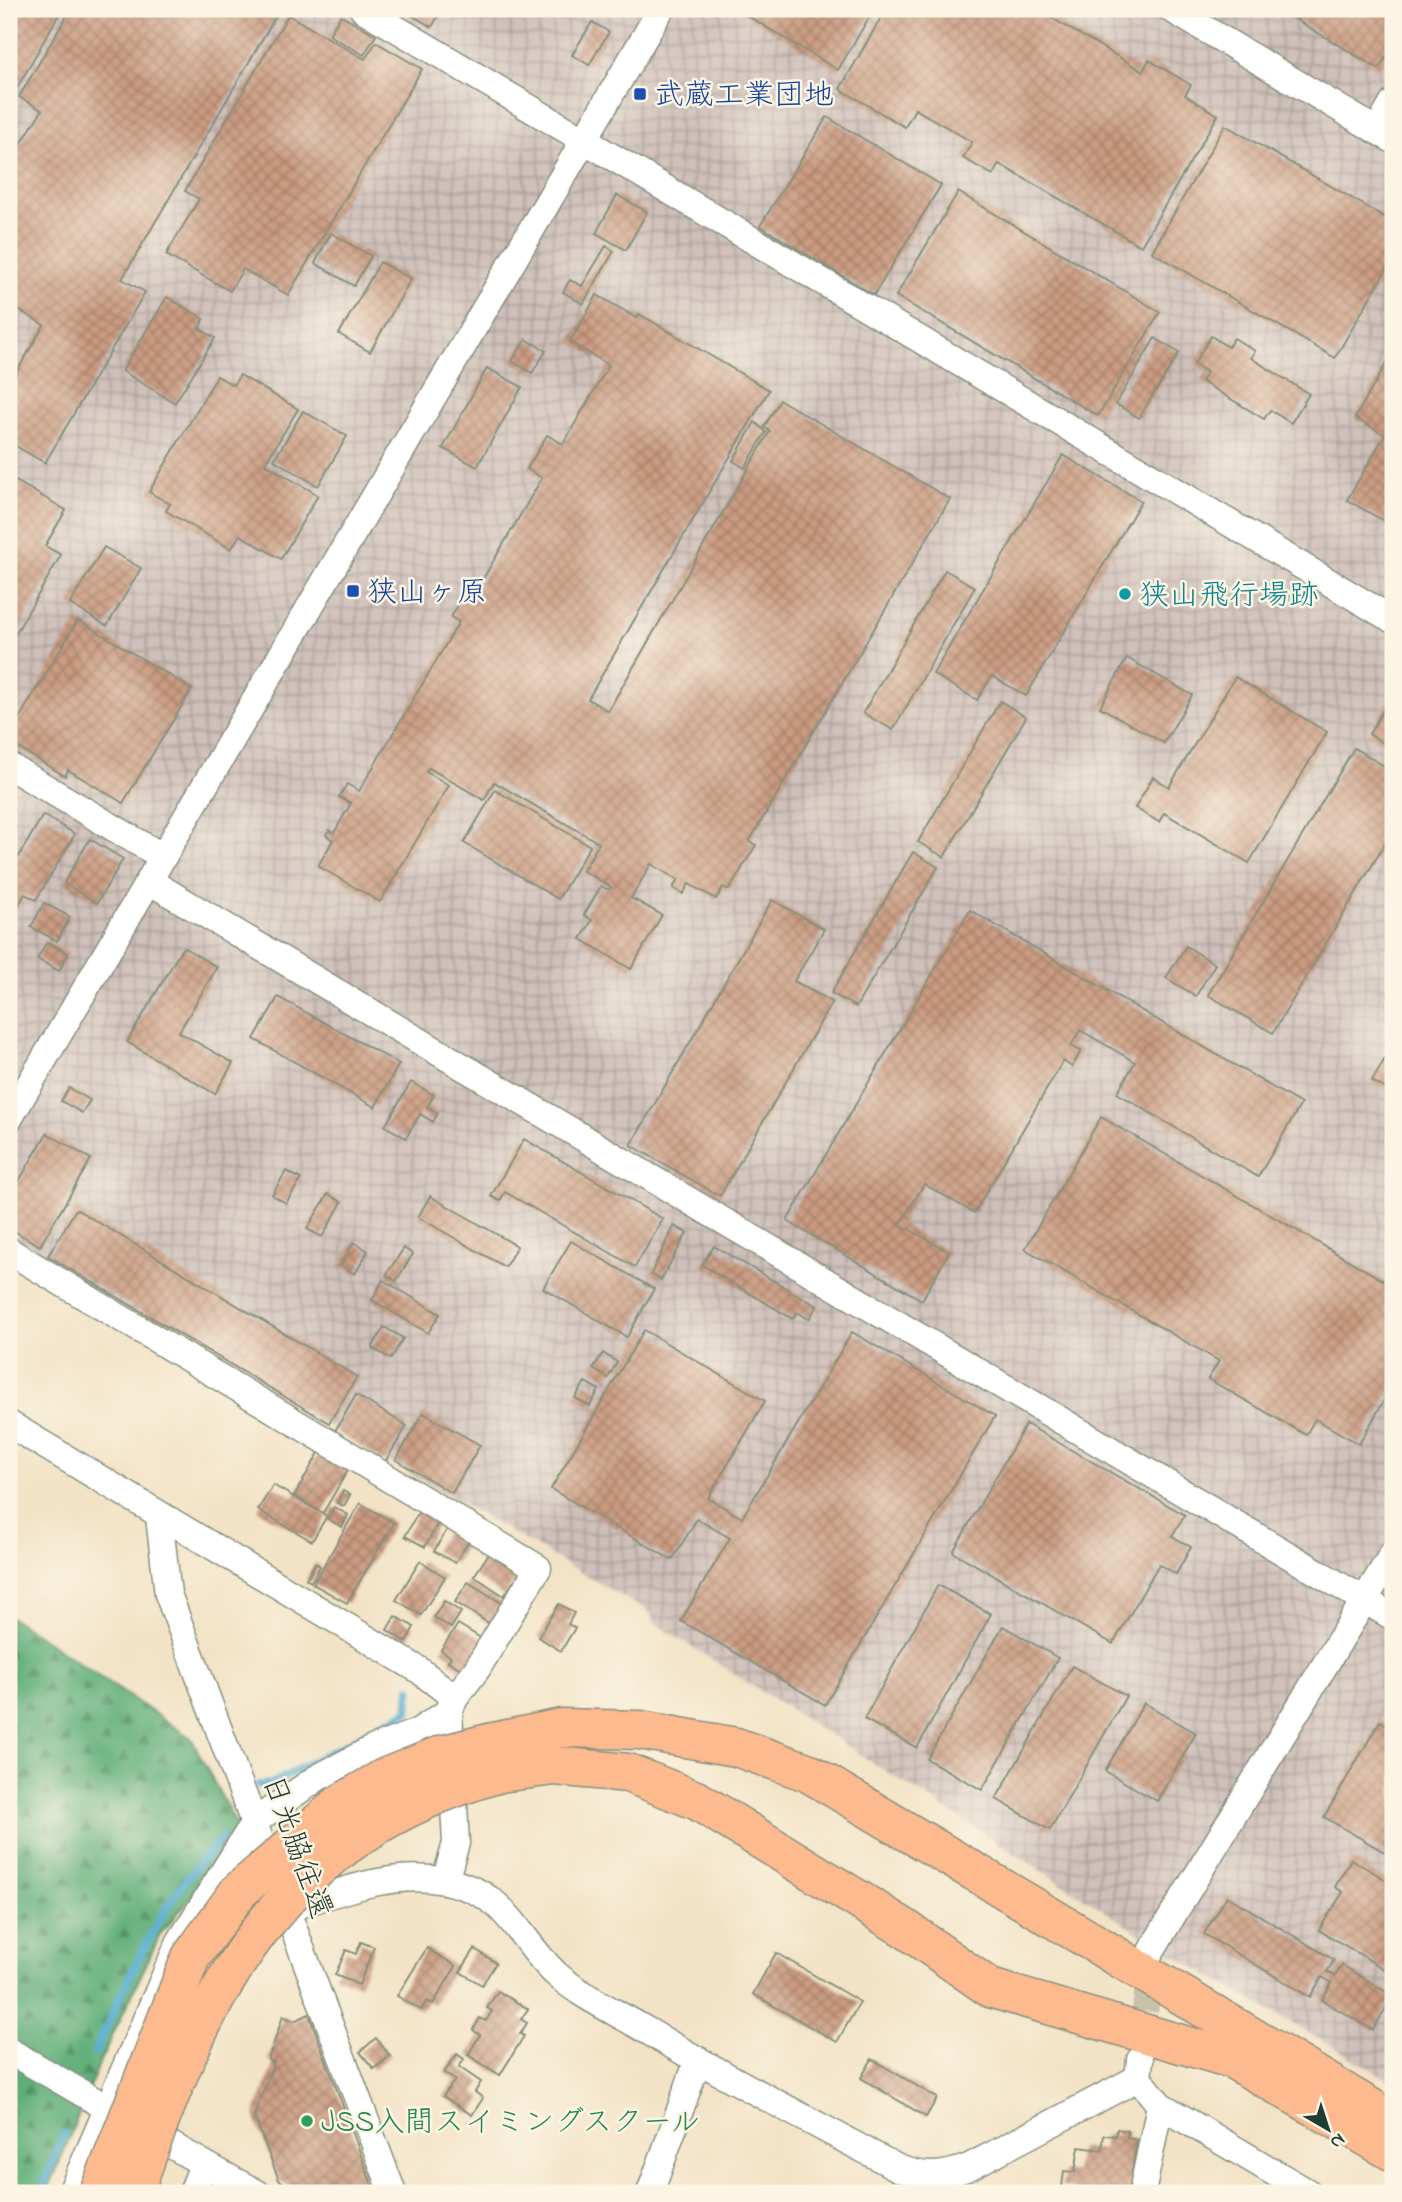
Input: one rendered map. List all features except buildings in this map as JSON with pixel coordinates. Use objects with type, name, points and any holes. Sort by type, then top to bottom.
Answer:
[{"type":"highway","points":[[134,2193],[196,2032],[244,1948],[289,1892],[322,1864],[388,1817],[496,1758],[561,1728],[640,1730],[736,1746],[807,1772],[1393,2121]]},
{"type":"highway","points":[[99,2193],[191,1957],[239,1891],[340,1804],[386,1777],[441,1755],[496,1758],[628,1773],[698,1801],[906,1929],[990,1988],[1231,2059],[1393,2152]]},
{"type":"street","points":[[363,9],[585,138],[1393,620]]},
{"type":"street","points":[[9,1119],[662,9]]},
{"type":"street","points":[[1171,9],[1385,135],[1393,103]]},
{"type":"street","points":[[9,766],[163,857]]},
{"type":"street","points":[[149,881],[1393,1617]]},
{"type":"street","points":[[9,1251],[538,1568],[477,1669],[452,1704],[417,1732],[372,1749],[317,1778],[255,1821],[179,1943],[71,2193]]},
{"type":"street","points":[[9,1424],[159,1517],[419,1671],[452,1704],[456,1843],[445,1881]]},
{"type":"street","name":"日光脇往還","points":[[159,1517],[168,1594],[393,2193]]},
{"type":"street","points":[[1151,1951],[1393,1553]]},
{"type":"street","points":[[285,1910],[346,1889],[395,1880],[445,1881],[486,1896],[506,1910],[556,1973],[594,2000],[698,2060],[898,2168],[928,2177],[947,2175],[969,2167],[1139,2069],[1160,2105],[1304,2192]]},
{"type":"street","points":[[9,2051],[257,2193]]},
{"type":"street","points":[[650,2193],[698,2060]]},
{"type":"street","points":[[1142,2193],[1160,2105]]},
{"type":"street","points":[[192,2193],[203,2164]]},
{"type":"shaded area","name":"武蔵工業団地","points":[[9,9],[1393,9],[1393,2082],[1169,1952],[653,1622],[651,1613],[9,1242]]},
{"type":"green space","points":[[9,1616],[191,1738],[242,1836],[161,1933],[99,2064],[47,2193],[9,2193]]},
{"type":"waterway","points":[[259,1785],[271,1784],[408,1711],[410,1689]]},
{"type":"waterway","points":[[95,2052],[135,1966],[164,1912],[201,1861],[223,1838]]},
{"type":"waterway","points":[[41,2193],[64,2133]]},
{"type":"tunnel","points":[[1141,2050],[1150,1963]]},
{"type":"place","name":"武蔵工業団地","points":[[640,94]]},
{"type":"place","name":"狭山ヶ原","points":[[353,591]]},
{"type":"place","name":"狭山飛行場跡","points":[[1125,594]]},
{"type":"place","name":"JSS入間スイミングスクール","points":[[307,2121]]}]
